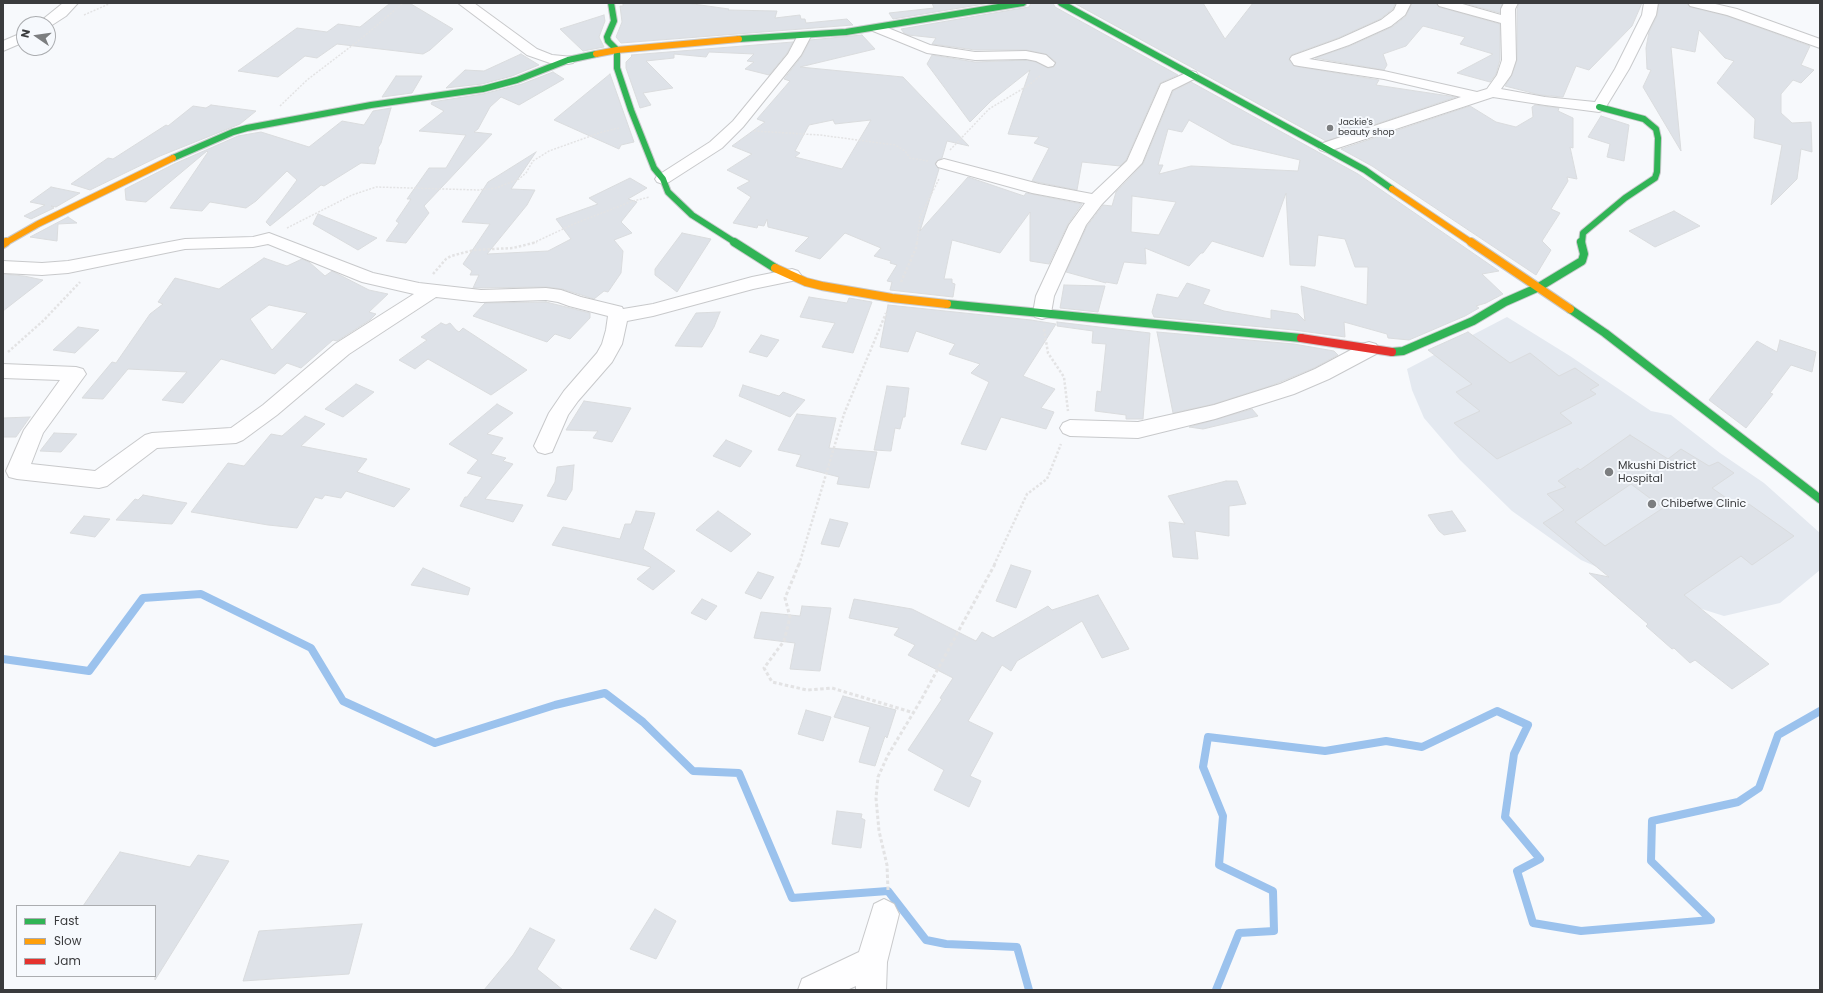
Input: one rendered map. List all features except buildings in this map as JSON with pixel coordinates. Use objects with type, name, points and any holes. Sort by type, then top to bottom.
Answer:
[{"type":"street","points":[[56,16],[71,3]]},
{"type":"street","points":[[465,3],[532,52],[550,59],[568,60]]},
{"type":"street","points":[[611,3],[614,21],[607,37],[608,41],[617,50],[618,68],[654,168],[665,186],[692,215],[770,266],[806,282],[892,298],[1294,337],[1387,352],[1403,351],[1473,321],[1506,302],[1539,287],[1582,261],[1584,254],[1581,240],[1583,233],[1620,201],[1655,178],[1657,172],[1658,138],[1656,129],[1652,124],[1644,119],[1599,107],[1486,94],[1384,75],[1299,62],[1297,59],[1344,42],[1386,23],[1400,12],[1404,3]]},
{"type":"street","points":[[3,244],[38,224],[168,160],[233,132],[272,123],[371,105],[483,89],[512,82],[568,60],[617,50],[696,42],[804,36],[878,28],[940,16],[1023,3]]},
{"type":"street","points":[[1060,3],[1365,170],[1605,333],[1820,499]]},
{"type":"street","points":[[1444,3],[1508,21]]},
{"type":"street","points":[[1326,148],[1486,94],[1504,75],[1509,60],[1508,9],[1511,3]]},
{"type":"street","points":[[1599,107],[1622,69],[1649,15],[1651,3]]},
{"type":"street","points":[[1695,3],[1739,14],[1820,44]]},
{"type":"street","points":[[878,28],[927,49],[975,56],[1026,55],[1041,58],[1048,63]]},
{"type":"street","points":[[665,186],[733,129],[790,62],[804,36]]},
{"type":"street","points":[[3,47],[16,40]]},
{"type":"street","points":[[1042,313],[1044,296],[1078,225],[1096,200],[1134,163],[1166,87],[1191,75]]},
{"type":"street","points":[[944,164],[1038,189],[1096,200]]},
{"type":"street","points":[[3,267],[42,269],[68,267],[101,262],[185,244],[253,242],[269,238],[368,278],[425,290],[481,296],[546,294],[561,296],[576,302],[615,311],[618,316],[612,344],[605,357],[571,396],[559,413],[545,446]]},
{"type":"street","points":[[618,316],[653,310],[752,283],[792,275]]},
{"type":"street","points":[[3,371],[76,374],[34,430],[17,471],[99,480],[152,441],[236,435],[270,410],[342,349],[425,290]]},
{"type":"street","points":[[1070,428],[1138,430],[1215,412],[1287,389],[1322,374],[1369,349]]},
{"type":"street","points":[[813,990],[876,952]]},
{"type":"path","points":[[272,123],[280,104],[294,90],[362,38],[403,3]]},
{"type":"path","points":[[269,238],[352,195],[376,187],[479,190],[496,188],[519,179],[526,173],[533,161],[549,150],[602,132],[637,123]]},
{"type":"path","points":[[733,129],[820,136],[895,145],[905,151],[910,158],[944,164]]},
{"type":"path","points":[[425,290],[446,259],[451,256],[474,250],[513,248],[537,242],[583,220],[633,201],[665,186]]},
{"type":"path","points":[[3,356],[44,320],[101,262]]},
{"type":"path","points":[[892,298],[844,414],[822,484],[802,558],[784,598],[790,617],[784,641],[764,668],[772,682],[807,690],[832,688],[914,713]]},
{"type":"path","points":[[876,952],[888,891],[887,871],[879,831],[876,798],[878,777],[888,755],[914,713],[1000,555],[1027,494],[1047,479],[1058,450],[1070,428],[1064,377],[1048,353],[1042,313]]},
{"type":"shaded area","name":"Mkushi District Hospital","points":[[1507,317],[1570,356],[1651,411],[1671,415],[1720,453],[1764,483],[1820,533],[1820,570],[1780,603],[1724,616],[1670,599],[1581,560],[1512,511],[1460,460],[1424,418],[1412,390],[1407,369]]},
{"type":"waterway","points":[[3,659],[89,671],[143,598],[201,594],[311,648],[343,701],[435,743],[555,705],[605,693],[643,722],[693,771],[739,773],[792,898],[888,891],[926,940],[946,944],[1017,947],[1029,990]]},
{"type":"waterway","points":[[1216,990],[1239,933],[1274,931],[1273,891],[1219,865],[1223,816],[1203,767],[1208,737],[1325,751],[1386,741],[1422,747],[1497,711],[1528,725],[1514,754],[1505,817],[1540,859],[1517,871],[1533,923],[1581,931],[1711,920],[1651,861],[1652,821],[1738,802],[1759,788],[1778,735],[1820,711]]},
{"type":"traffic: fast","points":[[611,3],[614,21],[607,37],[608,41],[617,50],[617,68],[631,110],[654,168],[663,179],[668,192],[692,215],[775,268]]},
{"type":"traffic: fast","points":[[739,39],[846,32],[1023,3]]},
{"type":"traffic: fast","points":[[1061,3],[1365,170],[1392,189]]},
{"type":"traffic: fast","points":[[173,158],[233,132],[247,128],[371,105],[483,89],[517,80],[568,60],[596,54]]},
{"type":"traffic: fast","points":[[1392,352],[1403,351],[1473,321],[1505,302],[1539,287],[1582,261],[1584,254],[1581,240],[1583,233],[1625,198],[1655,178],[1657,172],[1658,138],[1656,129],[1644,119],[1599,107]]},
{"type":"traffic: fast","points":[[947,304],[1301,338]]},
{"type":"traffic: fast","points":[[1570,309],[1605,333],[1820,499]]},
{"type":"traffic: slow","points":[[596,54],[617,50],[739,39]]},
{"type":"traffic: slow","points":[[3,244],[38,224],[173,158]]},
{"type":"traffic: slow","points":[[1392,189],[1570,309]]},
{"type":"traffic: slow","points":[[775,268],[806,282],[822,286],[892,298],[947,304]]},
{"type":"traffic: jam","points":[[1301,338],[1392,352]]},
{"type":"place","name":"Jackie's beauty shop","points":[[1330,128]]},
{"type":"place","name":"Mkushi District Hospital","points":[[1609,472]]},
{"type":"place","name":"Chibefwe Clinic","points":[[1652,504]]}]
